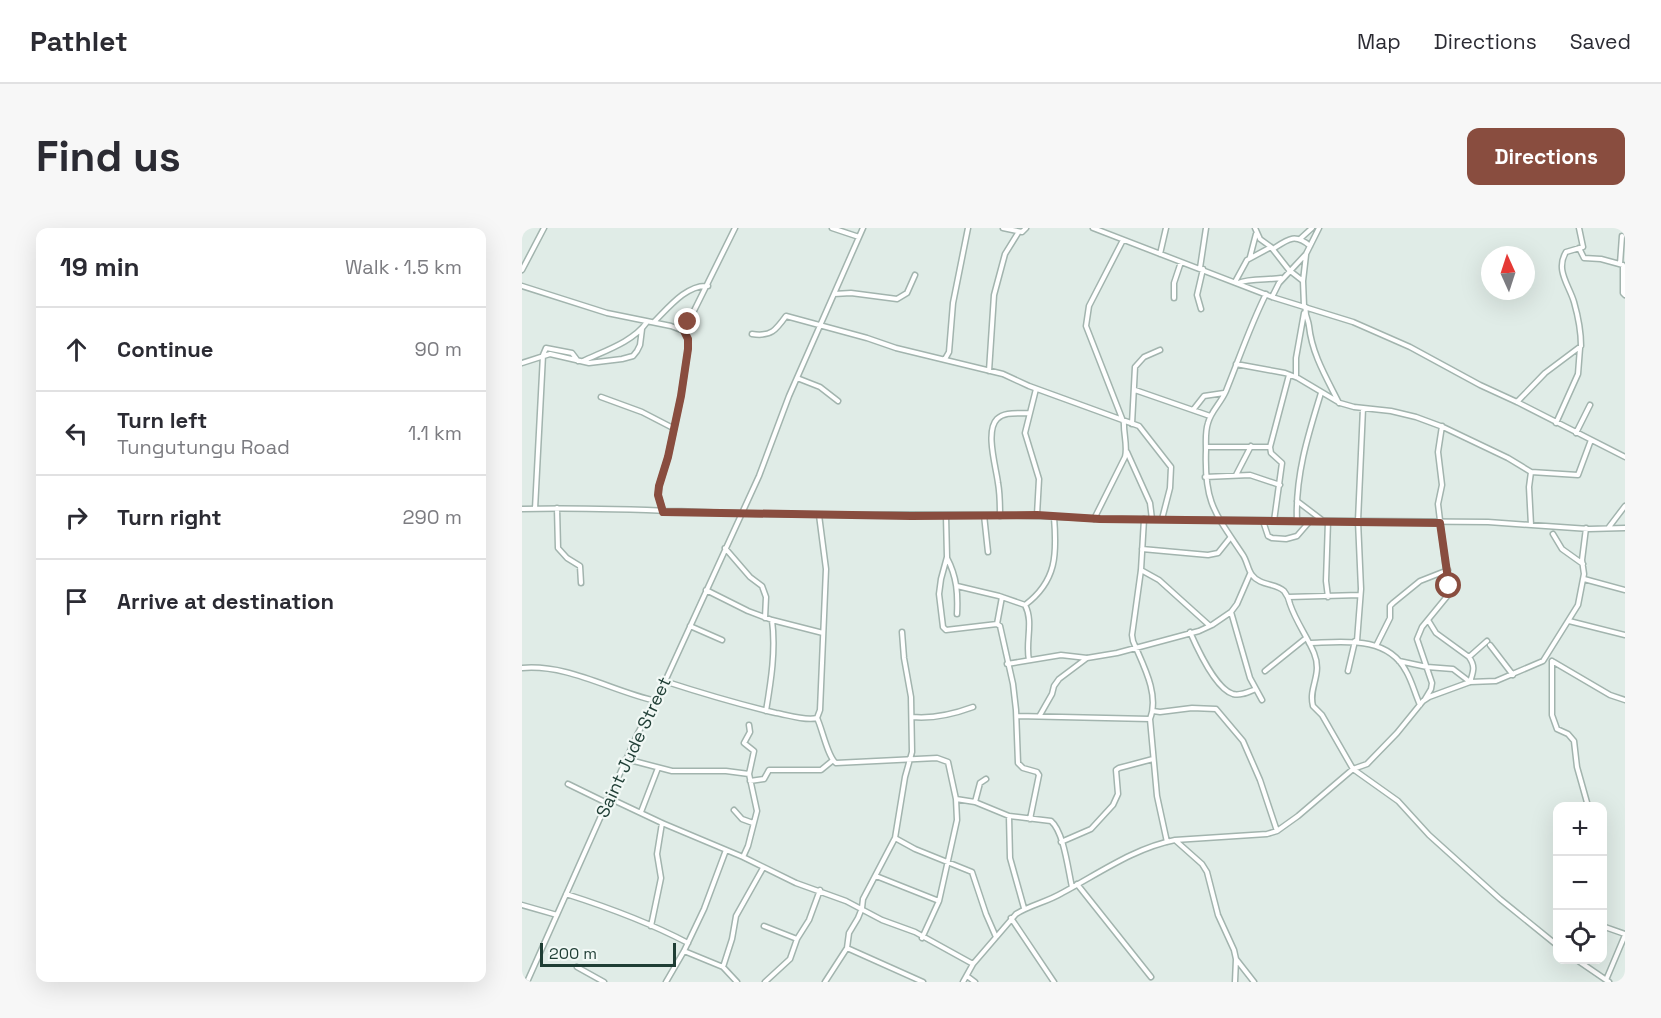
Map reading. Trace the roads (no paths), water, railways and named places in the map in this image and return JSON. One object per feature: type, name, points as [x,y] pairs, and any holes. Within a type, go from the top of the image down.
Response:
[{"type":"street","points":[[522,270],[544,228]]},
{"type":"street","points":[[684,331],[735,228]]},
{"type":"street","points":[[832,228],[859,237]]},
{"type":"street","name":"Saint Jude Street","points":[[526,982],[626,759],[656,701],[759,476],[797,378],[863,228]]},
{"type":"street","points":[[945,359],[949,352],[950,324],[968,228]]},
{"type":"street","points":[[1003,228],[1018,233]]},
{"type":"street","points":[[989,371],[994,296],[1005,254],[1018,233],[1026,228]]},
{"type":"street","points":[[1093,228],[1272,297],[1353,322],[1410,347],[1625,458]]},
{"type":"street","points":[[1160,254],[1166,228]]},
{"type":"street","points":[[1201,309],[1197,294],[1206,228]]},
{"type":"street","points":[[1300,239],[1312,228]]},
{"type":"street","points":[[1272,297],[1289,270],[1306,254],[1319,228]]},
{"type":"street","points":[[1580,228],[1582,247],[1580,248],[1584,258],[1601,259],[1620,264]]},
{"type":"street","points":[[1256,231],[1260,239],[1272,248],[1289,270],[1303,281]]},
{"type":"street","points":[[1250,258],[1256,231]]},
{"type":"street","points":[[1622,237],[1620,264],[1623,267],[1623,293],[1625,295]]},
{"type":"street","points":[[1236,282],[1240,269],[1250,258],[1294,238],[1310,246]]},
{"type":"street","points":[[1123,240],[1089,306],[1086,326],[1123,421],[1126,451],[1150,504],[1152,519]]},
{"type":"street","points":[[1556,423],[1578,374],[1582,345],[1574,301],[1562,275],[1562,260],[1570,249],[1580,248]]},
{"type":"street","points":[[1296,377],[1296,358],[1305,306],[1303,281],[1306,254]]},
{"type":"street","points":[[1174,298],[1174,283],[1181,262]]},
{"type":"street","points":[[833,294],[851,292],[897,299],[907,293],[915,275]]},
{"type":"street","points":[[1236,282],[1283,278]]},
{"type":"street","points":[[654,323],[691,289],[700,285],[708,286]]},
{"type":"street","points":[[522,286],[607,313],[684,331],[688,339],[688,349],[659,486],[658,495],[663,512]]},
{"type":"street","points":[[1266,294],[1225,393],[1210,416],[1206,431],[1205,477],[1210,500],[1230,538],[1247,562],[1251,574],[1257,580],[1282,589],[1288,597],[1297,623],[1309,643],[1319,668],[1313,692],[1313,706],[1322,715],[1353,769],[1398,801],[1429,835],[1553,943]]},
{"type":"street","points":[[1304,312],[1311,343],[1340,403]]},
{"type":"street","points":[[752,334],[761,336],[772,333],[786,316],[896,348],[1003,374],[1036,389],[1132,424],[1143,430],[1154,448],[1171,467],[1170,488],[1162,519]]},
{"type":"street","points":[[580,361],[627,340],[642,329],[647,322]]},
{"type":"street","points":[[535,509],[543,355],[546,348],[572,352],[580,361],[603,362],[633,356],[640,345],[642,329]]},
{"type":"street","points":[[1517,402],[1545,373],[1580,348]]},
{"type":"street","points":[[1132,424],[1135,390],[1134,367],[1137,362],[1160,350]]},
{"type":"street","points":[[522,363],[543,355]]},
{"type":"street","points":[[1236,364],[1296,377],[1340,403],[1416,417],[1442,426],[1508,458],[1531,472],[1578,475],[1591,440]]},
{"type":"street","points":[[1274,521],[1282,463],[1271,453],[1270,447],[1289,375]]},
{"type":"street","points":[[797,378],[820,387],[838,401]]},
{"type":"street","points":[[1036,389],[1025,433],[1039,479],[1037,515]]},
{"type":"street","points":[[1135,390],[1210,416]]},
{"type":"street","points":[[1193,410],[1204,396],[1225,393]]},
{"type":"street","points":[[1297,521],[1296,501],[1302,456],[1321,393]]},
{"type":"street","points":[[601,397],[642,412],[673,428]]},
{"type":"street","points":[[1576,433],[1590,405]]},
{"type":"street","points":[[1348,671],[1356,641],[1360,595],[1358,521],[1363,408]]},
{"type":"street","points":[[1000,516],[998,483],[992,450],[992,428],[995,421],[1005,414],[1029,413]]},
{"type":"street","points":[[963,982],[974,964],[1011,918],[1024,908],[1040,904],[1127,858],[1167,842],[1268,834],[1277,831],[1353,769],[1367,764],[1376,757],[1425,700],[1432,686],[1417,639],[1428,620],[1449,594],[1448,570],[1438,504],[1442,478],[1438,452],[1442,426]]},
{"type":"street","points":[[1236,475],[1251,446]]},
{"type":"street","points":[[1206,447],[1270,447]]},
{"type":"street","points":[[1094,519],[1126,451]]},
{"type":"street","points":[[1531,472],[1529,487],[1532,525]]},
{"type":"street","points":[[1205,477],[1250,475],[1280,484]]},
{"type":"street","points":[[1296,501],[1322,521]]},
{"type":"street","points":[[1609,527],[1625,506]]},
{"type":"street","points":[[557,508],[558,548],[567,558],[580,566],[581,583]]},
{"type":"street","points":[[522,509],[819,515],[1037,515],[1094,519],[1488,522],[1625,528]]},
{"type":"street","points":[[819,515],[826,569],[820,710],[817,718],[832,761]]},
{"type":"street","points":[[984,515],[987,552]]},
{"type":"street","points":[[946,516],[947,557],[940,579],[939,594],[943,627],[946,630],[997,624]]},
{"type":"street","points":[[1025,605],[1046,585],[1051,573],[1056,543],[1054,517]]},
{"type":"street","points":[[1144,519],[1141,570],[1132,634],[1150,684],[1153,711],[1150,719],[1153,759],[1157,796],[1167,842]]},
{"type":"street","points":[[1263,520],[1268,536],[1286,539],[1297,536],[1310,520]]},
{"type":"street","points":[[1328,521],[1326,581],[1328,597]]},
{"type":"street","points":[[1425,700],[1470,682],[1496,681],[1539,664],[1546,658],[1578,605],[1584,579],[1586,528]]},
{"type":"street","points":[[1552,534],[1562,549],[1583,564]]},
{"type":"street","points":[[1143,549],[1208,555],[1218,553],[1230,538]]},
{"type":"street","points":[[725,548],[750,577],[762,586],[766,597],[765,618]]},
{"type":"street","points":[[947,557],[957,586],[957,614]]},
{"type":"street","points":[[1141,570],[1159,580],[1210,626]]},
{"type":"street","points":[[1376,646],[1390,618],[1390,606],[1420,581],[1448,570]]},
{"type":"street","points":[[1007,664],[1061,655],[1087,658],[1136,648],[1210,626],[1231,612],[1251,574]]},
{"type":"street","points":[[1584,579],[1625,590]]},
{"type":"street","points":[[957,586],[1025,605]]},
{"type":"street","points":[[706,590],[765,618],[823,633]]},
{"type":"street","points":[[1288,597],[1360,595]]},
{"type":"street","points":[[1002,597],[997,624],[1000,626],[1013,684],[1017,716],[1018,763],[1023,768],[1037,772],[1039,775],[1030,819]]},
{"type":"street","points":[[1025,605],[1029,622],[1026,643],[1029,660]]},
{"type":"street","points":[[1231,612],[1241,654],[1262,700]]},
{"type":"street","points":[[766,711],[772,666],[774,633],[772,620]]},
{"type":"street","points":[[1428,620],[1436,633],[1469,657],[1474,668],[1470,682]]},
{"type":"street","points":[[1569,621],[1625,635]]},
{"type":"street","points":[[690,626],[723,640]]},
{"type":"street","points":[[825,982],[848,948],[849,933],[862,908],[863,899],[895,838],[912,744],[912,717],[902,632]]},
{"type":"street","points":[[1190,632],[1200,653],[1225,691],[1244,694],[1256,689]]},
{"type":"street","points":[[1265,671],[1306,638]]},
{"type":"street","points":[[1309,643],[1356,641],[1384,649],[1399,661],[1407,672],[1420,705]]},
{"type":"street","points":[[1469,657],[1489,643],[1513,675]]},
{"type":"street","points":[[1040,715],[1059,679],[1087,658]]},
{"type":"street","points":[[1546,658],[1610,695],[1625,700]]},
{"type":"street","points":[[1399,661],[1452,669],[1470,682]]},
{"type":"street","points":[[1552,661],[1552,715],[1557,729],[1568,734],[1574,741],[1577,767],[1587,802]]},
{"type":"street","points":[[522,668],[545,667],[558,670],[630,695],[656,701]]},
{"type":"street","points":[[664,681],[766,711],[817,718]]},
{"type":"street","points":[[912,717],[928,718],[953,714],[973,707]]},
{"type":"street","points":[[1153,711],[1203,707],[1216,709],[1243,741],[1260,780],[1277,831]]},
{"type":"street","points":[[1017,716],[1150,719]]},
{"type":"street","points":[[743,856],[748,846],[757,811],[749,774],[754,751],[744,741],[750,732],[749,725]]},
{"type":"street","points":[[750,781],[764,779],[769,770],[821,771],[832,761],[849,763],[937,758],[946,760],[950,767],[956,799],[957,820],[939,901],[922,938]]},
{"type":"street","points":[[626,759],[672,771],[749,774]]},
{"type":"street","points":[[1061,842],[1091,829],[1113,805],[1118,794],[1116,770],[1153,759]]},
{"type":"street","points":[[641,812],[658,768]]},
{"type":"street","points":[[975,802],[980,783],[986,779]]},
{"type":"street","points":[[568,784],[641,812],[743,856],[796,883],[820,890],[862,908],[974,964]]},
{"type":"street","points":[[956,799],[975,802],[1009,816],[1051,821],[1061,842],[1072,887]]},
{"type":"street","points":[[734,810],[742,819],[753,823]]},
{"type":"street","points":[[1009,816],[1010,858],[1024,908]]},
{"type":"street","points":[[651,926],[660,885],[657,854],[662,823]]},
{"type":"street","points":[[895,838],[915,849],[972,872],[996,937]]},
{"type":"street","points":[[1175,840],[1202,864],[1207,872],[1218,915],[1234,950],[1235,982]]},
{"type":"street","points":[[666,982],[704,909],[726,850]]},
{"type":"street","points":[[723,967],[736,915],[763,868]]},
{"type":"street","points":[[876,876],[939,901]]},
{"type":"street","points":[[1077,884],[1151,977]]},
{"type":"street","points":[[765,982],[785,965],[793,953],[797,939],[804,931],[820,890]]},
{"type":"street","points":[[566,894],[590,901],[688,943]]},
{"type":"street","points":[[522,905],[557,915]]},
{"type":"street","points":[[1011,918],[1054,982]]},
{"type":"street","points":[[764,926],[797,939]]},
{"type":"street","points":[[1583,964],[1608,981],[1625,935],[1607,928]]},
{"type":"street","points":[[848,948],[923,982]]},
{"type":"street","points":[[684,951],[693,957],[723,967],[737,982]]},
{"type":"street","points":[[1236,959],[1254,982]]},
{"type":"street","points":[[577,967],[604,982]]},
{"type":"street","points":[[967,976],[975,982]]}]
